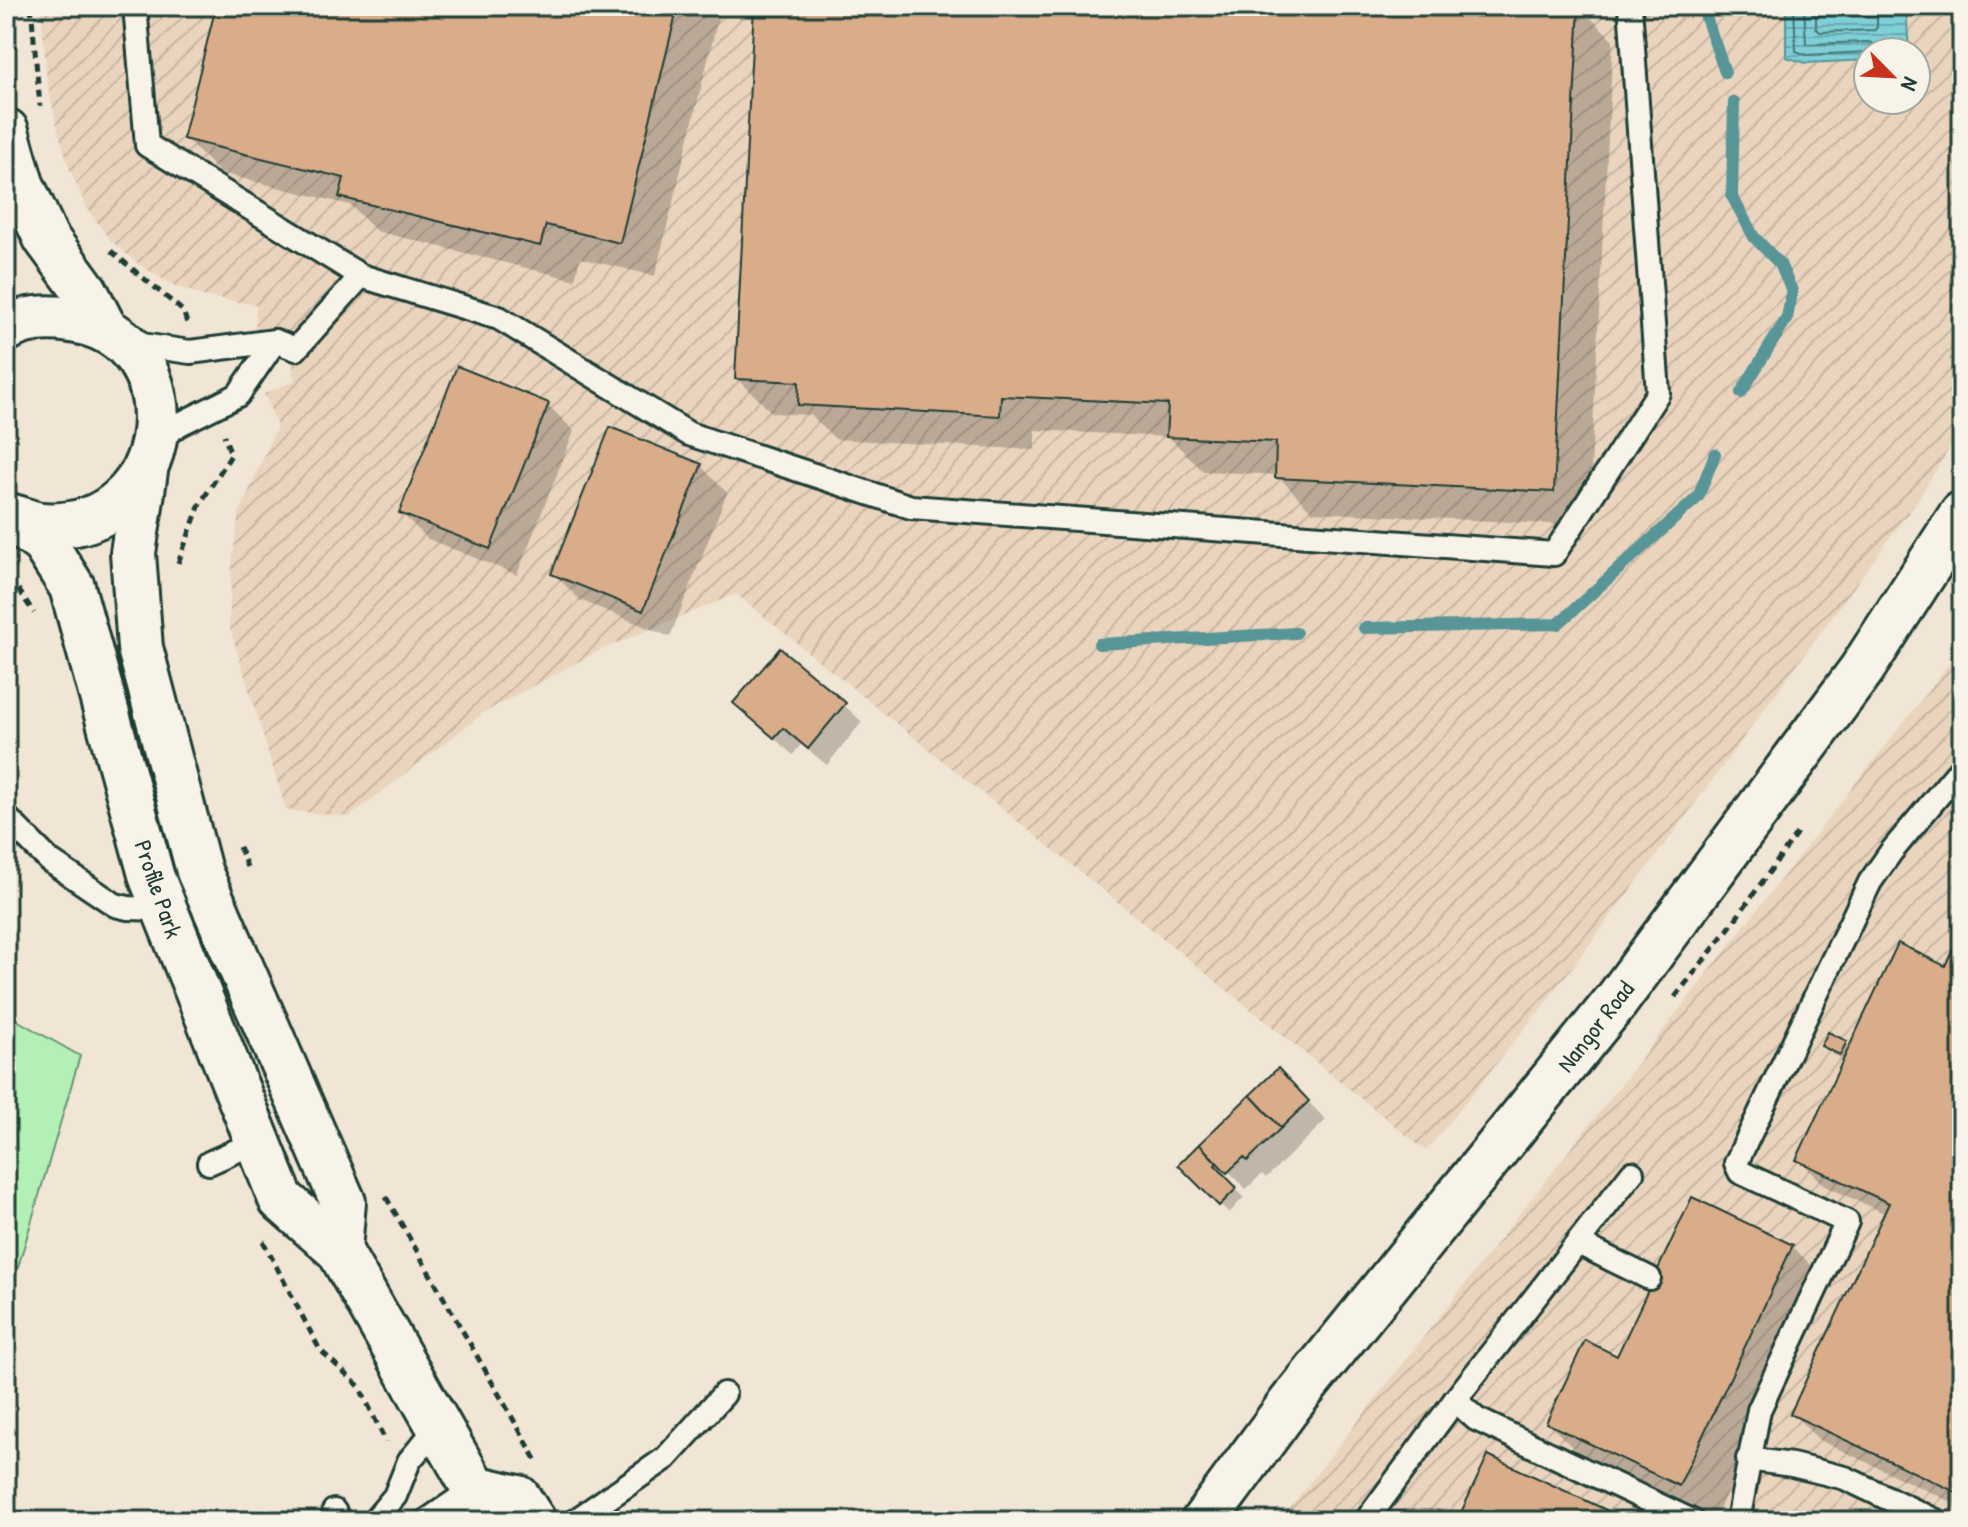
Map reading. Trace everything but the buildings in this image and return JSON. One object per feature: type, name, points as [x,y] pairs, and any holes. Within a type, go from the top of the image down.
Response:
[{"type":"street","name":"Profile Park","points":[[23,119],[21,184],[46,238],[114,336],[140,363],[153,389],[157,416],[133,553],[140,648],[199,871],[343,1202],[339,1250]]},
{"type":"street","points":[[6,329],[13,324],[48,316],[84,321],[114,336]]},
{"type":"street","points":[[7,515],[39,525],[70,524],[100,515],[126,496],[150,457]]},
{"type":"street","name":"Nangor Road","points":[[1204,1521],[1291,1403],[1617,1000],[1862,669],[1962,514]]},
{"type":"street","name":"Profile Park","points":[[7,515],[44,543],[72,587],[152,878],[281,1199],[339,1250],[439,1425],[473,1505]]},
{"type":"street","points":[[473,1505],[518,1498],[533,1521]]},
{"type":"lane","points":[[135,6],[147,145],[361,276],[499,318],[689,434],[911,507],[1554,554],[1658,393],[1630,6]]},
{"type":"lane","points":[[114,336],[190,352],[275,341],[296,349],[361,276]]},
{"type":"lane","points":[[150,457],[178,425],[238,395],[275,341]]},
{"type":"lane","points":[[1738,1521],[1759,1410],[1847,1222],[1740,1172],[1736,1163],[1870,882],[1962,767]]},
{"type":"lane","points":[[6,817],[50,861],[115,905],[164,909]]},
{"type":"lane","points":[[209,1163],[258,1141]]},
{"type":"lane","points":[[1366,1521],[1455,1400],[1632,1173]]},
{"type":"lane","points":[[1578,1243],[1649,1278]]},
{"type":"lane","points":[[575,1521],[666,1458],[724,1394]]},
{"type":"lane","points":[[1455,1400],[1476,1419],[1692,1521]]},
{"type":"lane","points":[[374,1521],[395,1496],[409,1461],[439,1425]]},
{"type":"lane","points":[[1748,1459],[1792,1465],[1845,1478],[1936,1521]]},
{"type":"lane","points":[[426,1521],[473,1505]]},
{"type":"path","points":[[23,119],[31,6]]},
{"type":"path","points":[[109,250],[183,311]]},
{"type":"path","points":[[175,570],[200,504],[231,455]]},
{"type":"path","points":[[236,838],[252,882]]},
{"type":"path","points":[[383,1193],[543,1472]]},
{"type":"shaded area","points":[[41,6],[1962,6],[1962,428],[1917,501],[1667,842],[1542,1007],[1426,1151],[736,594],[600,650],[485,712],[349,817],[286,810],[229,625],[232,562],[239,514],[277,426],[264,394],[294,381],[291,338],[255,338],[256,305],[203,296],[171,284],[140,265],[111,241],[87,208],[69,168],[47,82]]},
{"type":"shaded area","points":[[1962,646],[1962,1521],[1280,1521],[1949,664]]},
{"type":"green space","points":[[6,1014],[80,1056],[6,1308]]},
{"type":"water","points":[[1786,6],[1906,6],[1908,36],[1852,36],[1852,61],[1806,63],[1786,57]]},
{"type":"waterway","points":[[1702,6],[1725,72]]},
{"type":"waterway","points":[[1734,102],[1732,196],[1754,237],[1780,264],[1792,291],[1787,318],[1741,393]]},
{"type":"waterway","points":[[1364,628],[1558,624],[1698,497],[1715,454]]},
{"type":"waterway","points":[[1099,644],[1296,633]]}]
